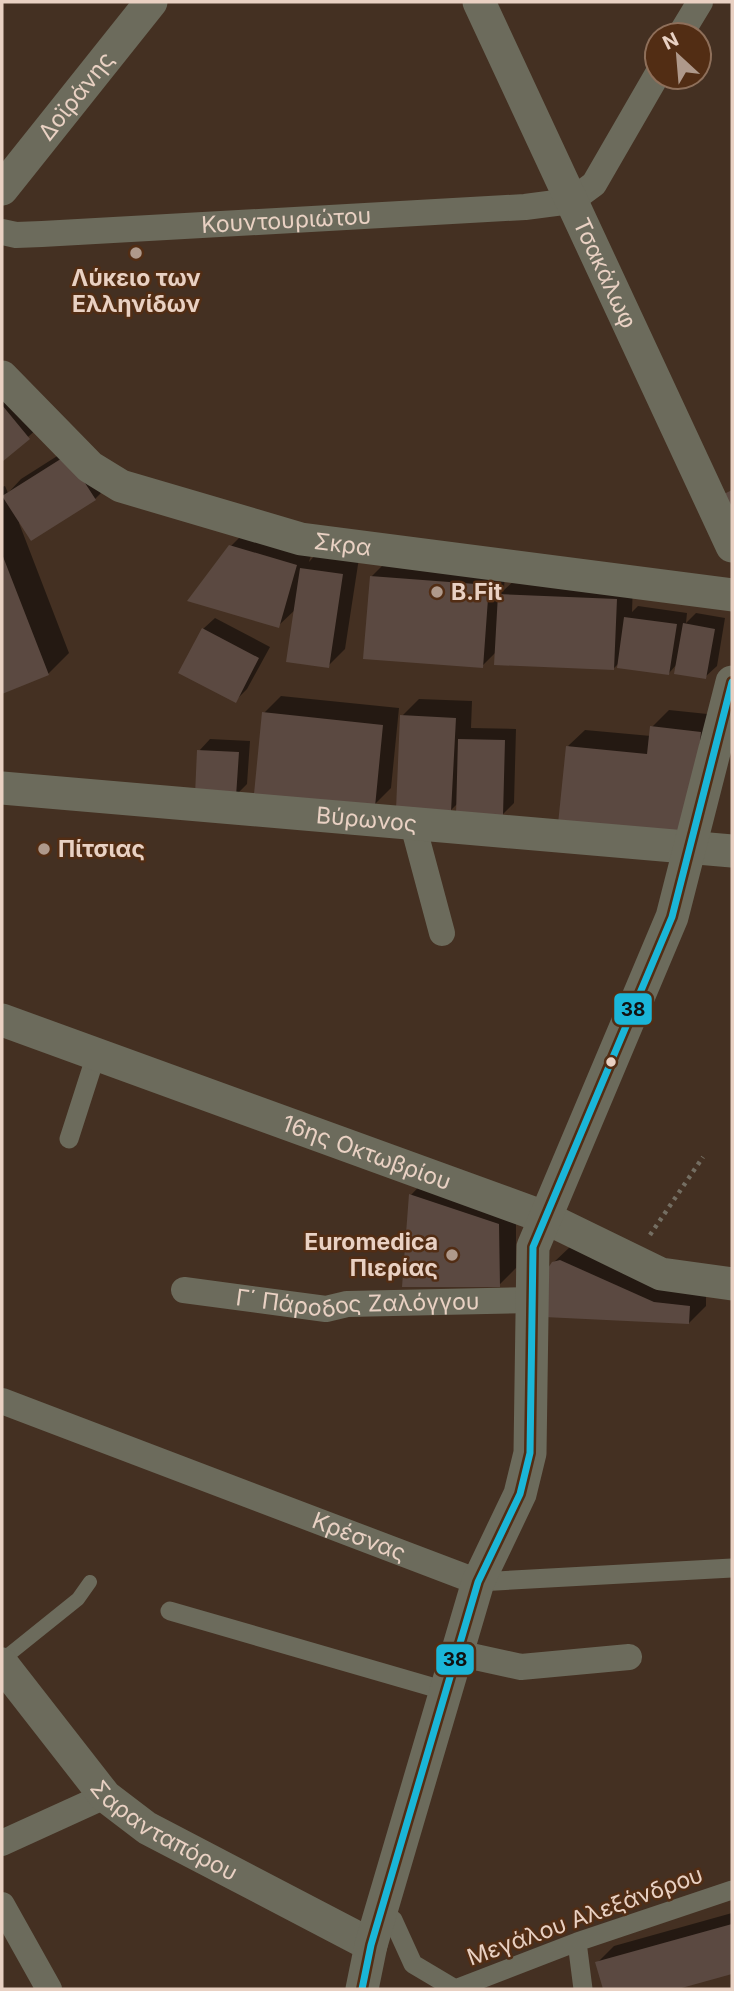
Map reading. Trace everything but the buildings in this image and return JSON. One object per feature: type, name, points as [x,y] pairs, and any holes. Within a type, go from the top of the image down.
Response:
[{"type":"street","name":"Δοϊράνης","points":[[2,189],[151,2]]},
{"type":"street","name":"Τσακάλωφ","points":[[479,2],[732,544]]},
{"type":"street","points":[[688,21],[699,2]]},
{"type":"street","points":[[571,201],[594,184],[648,91]]},
{"type":"street","name":"Κουντουριώτου","points":[[2,232],[16,235],[525,208],[571,201]]},
{"type":"street","name":"Σκρα","points":[[2,377],[90,467],[121,486],[300,539],[732,595]]},
{"type":"street","points":[[362,1989],[376,1931],[478,1582],[520,1494],[530,1453],[533,1247],[672,917],[727,719],[732,682]]},
{"type":"street","name":"Βύρωνος","points":[[2,788],[412,821],[732,851]]},
{"type":"street","points":[[412,821],[442,933]]},
{"type":"street","name":"16ης Οκτωβρίου","points":[[2,1020],[544,1217],[661,1274],[732,1284]]},
{"type":"street","points":[[69,1139],[96,1055]]},
{"type":"street","name":"Γ΄ Πάροδος Ζαλόγγου","points":[[184,1290],[326,1309],[347,1304],[533,1300]]},
{"type":"street","name":"Κρέσνας","points":[[2,1401],[478,1582],[732,1568]]},
{"type":"street","points":[[170,1611],[446,1691]]},
{"type":"street","points":[[457,1653],[521,1667],[629,1657]]},
{"type":"street","name":"Σαρανταπόρου","points":[[2,1662],[105,1796],[147,1828],[376,1931]]},
{"type":"street","points":[[2,1843],[105,1796]]},
{"type":"street","name":"Μεγάλου Αλεξάνδρου","points":[[455,1989],[576,1942],[732,1890]]},
{"type":"street","points":[[2,1905],[49,1989]]},
{"type":"street","points":[[376,1931],[393,1920],[413,1964],[455,1989]]},
{"type":"street","points":[[576,1942],[583,1989]]},
{"type":"lane","points":[[2,1662],[78,1599],[90,1582]]},
{"type":"path","points":[[632,1260],[703,1157]]},
{"type":"transit line","name":"38","points":[[362,1989],[371,1945],[478,1582],[520,1494],[530,1453],[533,1247],[672,917],[732,682]]},
{"type":"place","name":"Λύκειο των Ελληνίδων","points":[[136,253]]},
{"type":"place","name":"B.Fit","points":[[437,592]]},
{"type":"place","name":"Πίτσιας","points":[[44,849]]},
{"type":"place","name":"Euromedica Πιερίας","points":[[452,1255]]}]
